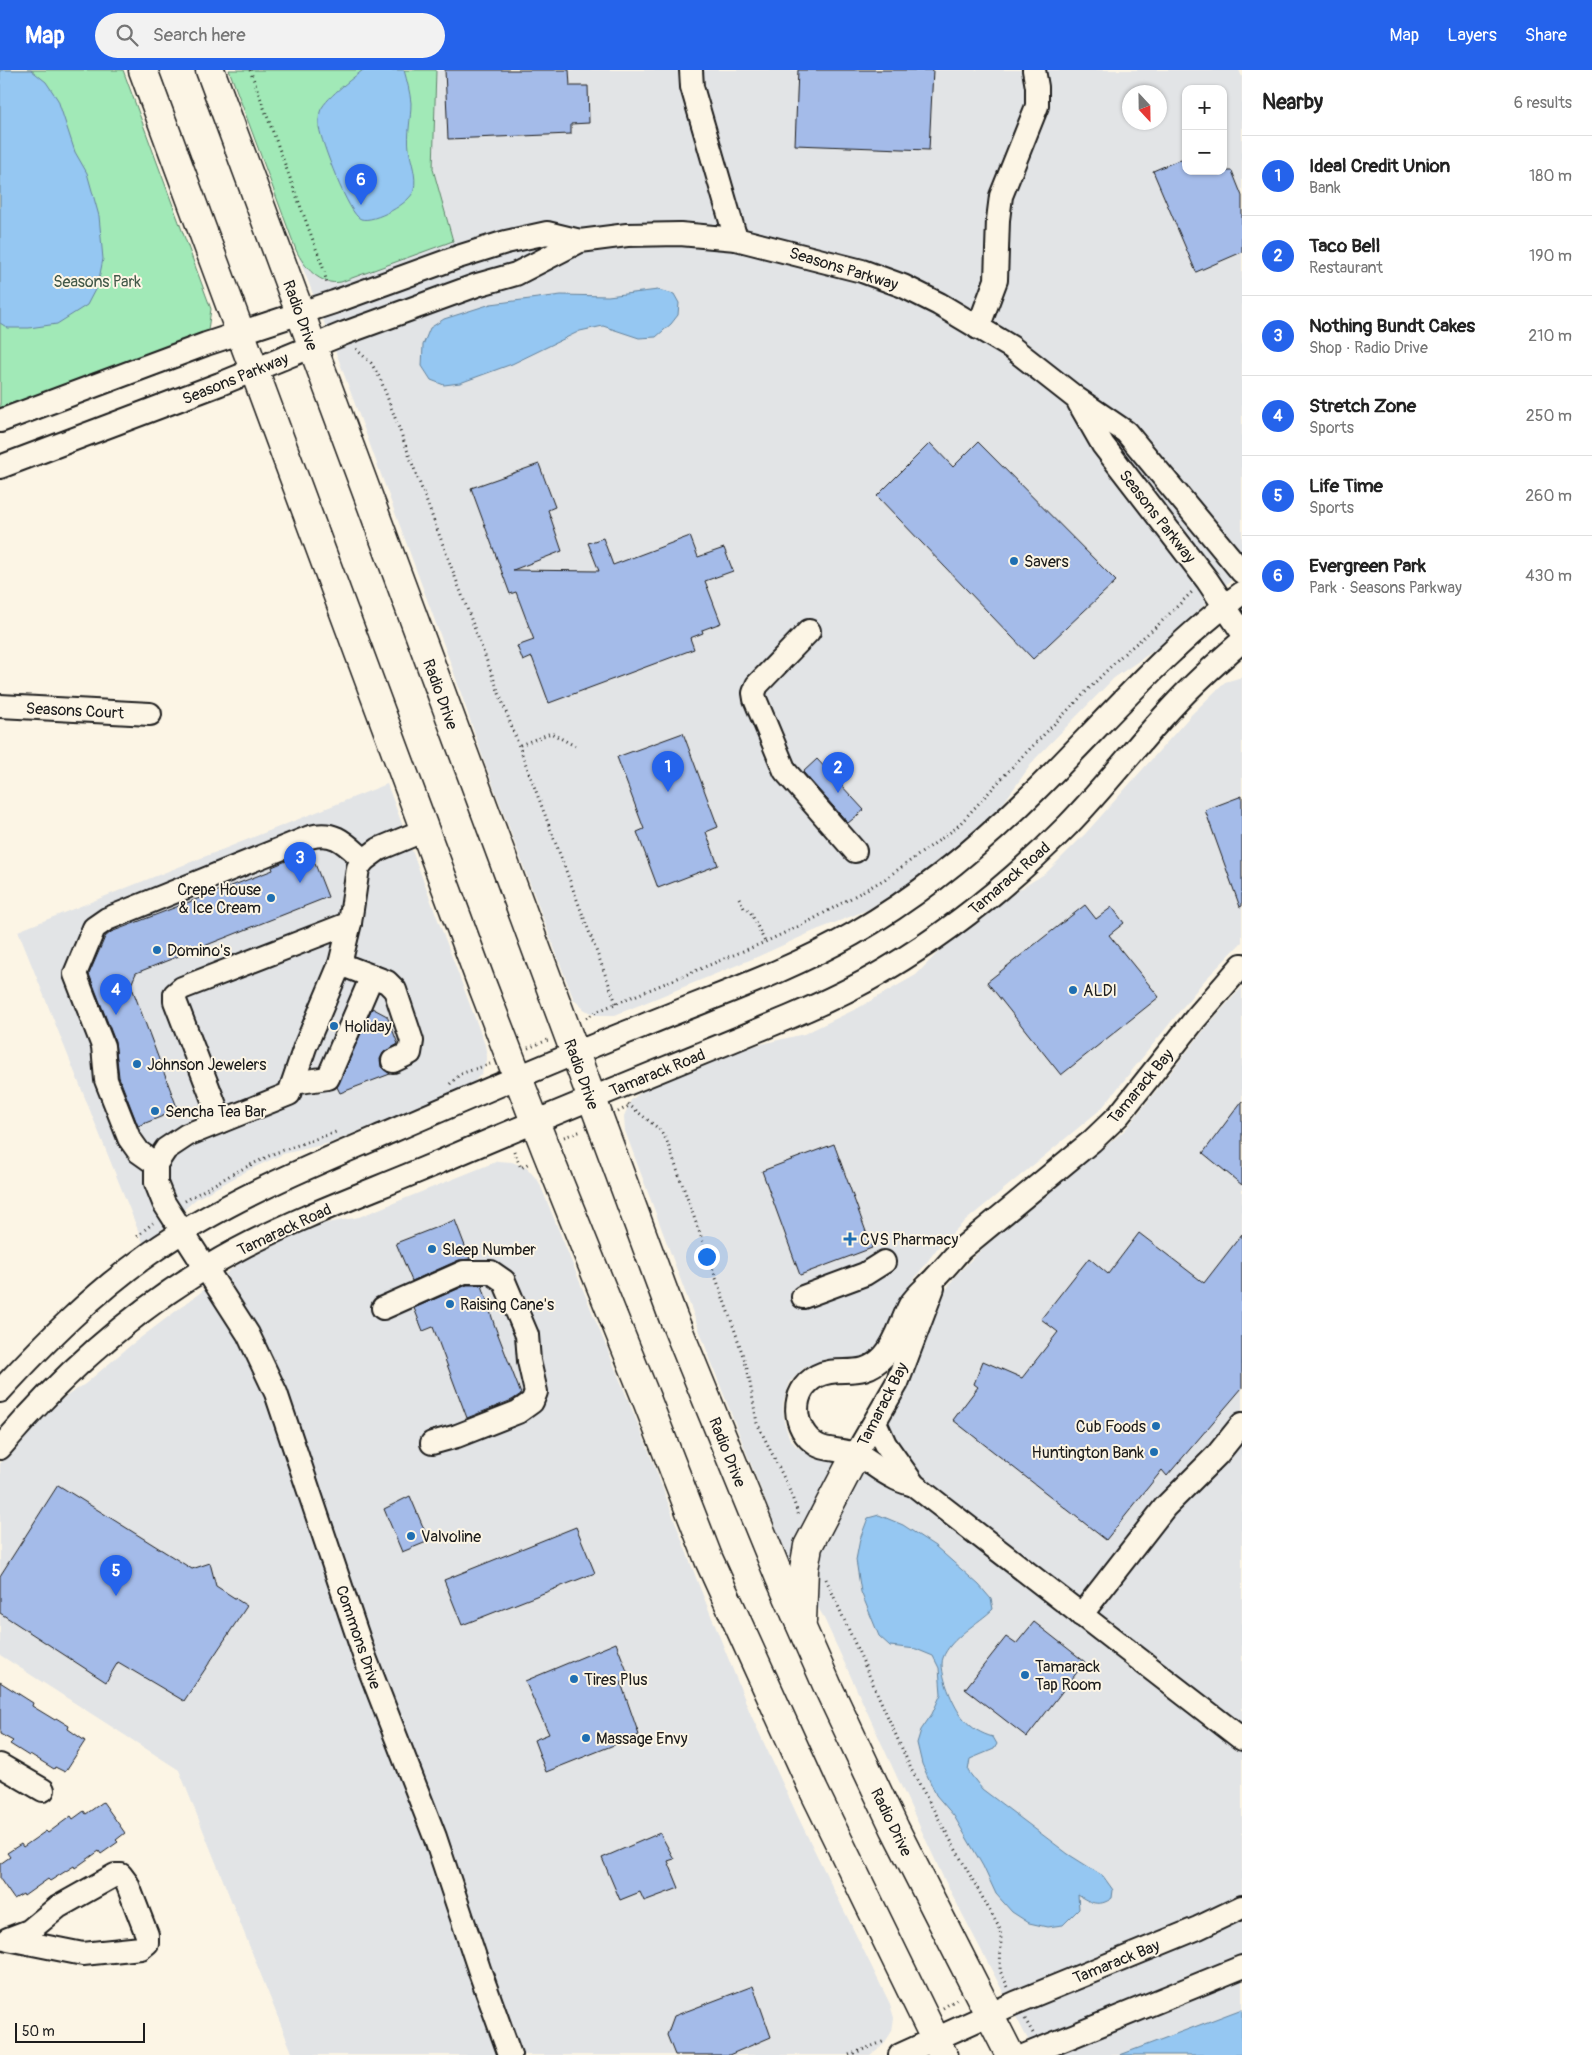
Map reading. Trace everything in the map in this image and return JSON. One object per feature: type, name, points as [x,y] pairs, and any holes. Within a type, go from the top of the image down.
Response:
[{"type":"main road","points":[[143,70],[514,1067],[646,1398],[708,1560],[798,1758],[939,2047]]},
{"type":"main road","name":"Radio Drive","points":[[210,70],[673,1317],[801,1628],[878,1794],[1010,2055]]},
{"type":"main road","points":[[801,1628],[803,1577],[808,1546],[856,1454]]},
{"type":"street","points":[[691,70],[692,87],[736,239]]},
{"type":"street","points":[[978,328],[996,280],[998,220],[1001,196],[1037,106],[1037,87],[1034,70]]},
{"type":"street","name":"Seasons Parkway","points":[[0,421],[240,333],[506,242],[547,233],[580,241]]},
{"type":"street","name":"Seasons Parkway","points":[[0,467],[477,284],[516,274],[580,241],[627,234],[680,234],[736,239],[862,271],[903,286],[939,304],[1011,347],[1076,398],[1126,432],[1242,572]]},
{"type":"street","name":"Seasons Parkway","points":[[1076,398],[1103,445],[1234,599],[1242,632]]},
{"type":"street","points":[[0,1391],[42,1344],[73,1316],[148,1255],[183,1232],[254,1192],[570,1042],[769,976],[815,955],[856,932],[924,888],[978,845],[1010,816],[1153,671],[1234,599]]},
{"type":"street","points":[[809,631],[757,685],[754,693],[782,765],[855,851]]},
{"type":"street","name":"Tamarack Road","points":[[0,1448],[41,1400],[99,1344],[164,1295],[206,1268],[278,1229],[535,1122],[595,1110],[833,998],[884,971],[931,941],[978,907],[1038,855],[1098,792],[1177,701],[1242,641]]},
{"type":"street","name":"Seasons Court","points":[[0,706],[150,714]]},
{"type":"street","points":[[364,860],[336,837],[317,835],[106,919],[94,928],[75,970],[75,977],[103,1046],[106,1080],[129,1138],[139,1152],[156,1164],[166,1149],[187,1135],[289,1094],[305,1047],[340,964],[350,924],[358,868],[364,860],[379,849],[425,830]]},
{"type":"street","points":[[221,1121],[175,1001],[175,994],[182,988],[350,924]]},
{"type":"street","points":[[340,964],[387,982],[395,990],[412,1041],[410,1053],[393,1061]]},
{"type":"street","name":"Tamarack Bay","points":[[938,1276],[897,1382],[856,1454],[818,1446],[802,1432],[797,1416],[797,1402],[806,1386],[817,1376],[830,1372],[857,1372],[873,1365],[885,1355],[894,1341],[911,1303],[961,1249],[1092,1140],[1119,1115],[1196,1018],[1242,965]]},
{"type":"street","points":[[293,1083],[328,1078],[372,976]]},
{"type":"street","name":"Commons Drive","points":[[156,1164],[155,1173],[158,1191],[252,1340],[282,1408],[364,1655],[435,1837],[510,2055]]},
{"type":"street","points":[[804,1297],[865,1274],[884,1262]]},
{"type":"street","points":[[383,1308],[464,1272],[491,1272],[504,1281],[526,1335],[529,1361],[536,1392],[532,1402],[518,1412],[457,1436],[432,1443]]},
{"type":"street","points":[[874,1422],[885,1444],[914,1485],[1242,1739]]},
{"type":"street","points":[[1081,1615],[1165,1507],[1217,1455],[1242,1424]]},
{"type":"street","points":[[856,1454],[894,1478],[914,1485]]},
{"type":"street","points":[[0,1764],[43,1790]]},
{"type":"street","points":[[115,1875],[121,1875],[127,1883],[147,1935],[147,1944],[142,1948],[83,1954],[4,1936],[29,1931],[58,1907],[115,1875]]},
{"type":"street","name":"Tamarack Bay","points":[[895,2047],[939,2047],[989,2015],[1198,1928],[1242,1907]]},
{"type":"street","points":[[1026,2055],[1242,1968]]},
{"type":"path","points":[[250,70],[324,270]]},
{"type":"path","points":[[356,350],[371,363],[380,378],[616,1003]]},
{"type":"path","points":[[480,1067],[514,1067],[544,1042],[570,1042],[598,1011],[808,922],[885,879],[956,828],[1015,764],[1120,657],[1158,625],[1191,592]]},
{"type":"path","points":[[520,745],[551,733],[575,746]]},
{"type":"path","points":[[739,898],[744,908],[750,911],[764,942]]},
{"type":"path","points":[[521,1168],[564,1138],[595,1110],[629,1106],[659,1129],[666,1138],[736,1334],[748,1372],[757,1423],[788,1486],[801,1519]]},
{"type":"path","points":[[825,1575],[912,1771],[1000,1929],[1000,1971]]},
{"type":"path","points":[[849,2055],[895,2047]]},
{"type":"shaded area","points":[[436,70],[1239,70],[1242,77],[1242,570],[1159,647],[1114,678],[1035,759],[1002,805],[960,843],[905,886],[867,910],[814,931],[757,957],[615,1015],[595,1015],[585,1010],[574,1000],[570,990],[484,761],[452,667],[338,358],[292,240],[299,256],[308,269],[322,279],[334,282],[345,280],[452,241],[433,169]]},
{"type":"shaded area","points":[[1242,677],[1242,942],[1203,982],[1101,1109],[963,1223],[939,1246],[912,1282],[878,1347],[870,1353],[855,1359],[826,1359],[804,1368],[790,1382],[783,1403],[784,1422],[789,1437],[796,1446],[815,1459],[841,1462],[956,1275],[984,1247],[1125,1130],[1208,1025],[1242,987],[1242,2055],[1036,2055],[943,1877],[822,1614],[792,1569],[718,1380],[625,1131],[624,1116],[631,1100],[647,1088],[744,1048],[804,1034],[858,1008],[916,975],[950,940],[1001,901],[1046,873],[1085,834],[1192,714],[1225,682]]},
{"type":"shaded area","points":[[387,784],[485,1045],[487,1057],[482,1073],[471,1085],[330,1143],[283,1154],[247,1171],[196,1199],[144,1245],[18,931]]},
{"type":"shaded area","points":[[498,1161],[512,1162],[527,1168],[539,1182],[647,1446],[698,1583],[751,1715],[799,1819],[890,2004],[894,2018],[892,2031],[884,2044],[870,2055],[293,2055],[179,1770],[0,1655],[0,1464],[51,1406],[85,1384],[131,1345],[254,1252],[311,1226],[359,1217]]},
{"type":"green space","name":"Seasons Park","points":[[0,70],[123,70],[211,309],[206,344],[0,421]]},
{"type":"green space","points":[[229,70],[436,70],[433,169],[453,241],[341,282],[326,281],[314,274],[303,263],[296,250]]},
{"type":"water","points":[[0,70],[31,70],[46,82],[58,100],[75,152],[87,173],[99,216],[103,259],[98,284],[87,305],[57,324],[29,328],[8,328],[0,323]]},
{"type":"water","points":[[363,70],[404,70],[411,103],[409,149],[415,179],[414,190],[406,201],[383,215],[367,219],[361,219],[356,215],[343,192],[319,127],[322,107]]},
{"type":"water","points":[[658,290],[674,294],[679,303],[678,315],[656,337],[639,338],[603,326],[580,331],[512,364],[460,383],[444,385],[431,380],[422,366],[423,345],[430,328],[444,319],[491,304],[561,295],[608,296]]},
{"type":"water","points":[[879,1515],[903,1525],[935,1546],[979,1585],[991,1599],[993,1609],[958,1637],[947,1651],[943,1658],[943,1672],[948,1690],[960,1714],[973,1728],[993,1737],[997,1744],[994,1749],[970,1759],[968,1771],[982,1789],[1068,1854],[1103,1876],[1113,1890],[1112,1898],[1103,1903],[1090,1902],[1078,1895],[1079,1909],[1063,1925],[1047,1927],[1029,1923],[1012,1912],[996,1894],[983,1866],[954,1816],[936,1795],[922,1764],[917,1743],[921,1730],[932,1714],[941,1694],[939,1668],[933,1656],[916,1649],[890,1646],[879,1636],[861,1592],[856,1560],[860,1539],[868,1518]]},
{"type":"water","points":[[1242,2009],[1242,2055],[1120,2055]]},
{"type":"building","points":[[445,70],[569,70],[570,86],[588,86],[589,123],[571,124],[571,134],[448,139]]},
{"type":"building","points":[[798,70],[933,70],[929,150],[795,145]]},
{"type":"building","points":[[1182,159],[1182,175],[1227,175],[1227,171],[1232,171],[1242,196],[1242,252],[1196,272],[1153,171]]},
{"type":"building","points":[[978,442],[1116,581],[1033,659],[877,496],[930,443],[953,467]]},
{"type":"building","points":[[539,464],[555,507],[548,510],[562,551],[513,570],[599,571],[588,543],[603,538],[613,565],[690,536],[698,557],[724,548],[733,571],[705,581],[721,623],[702,630],[703,633],[690,638],[694,649],[549,703],[532,657],[523,661],[517,646],[534,640],[516,592],[510,594],[471,488]]},
{"type":"building","points":[[683,733],[718,827],[706,832],[718,865],[658,888],[637,832],[644,829],[617,757]]},
{"type":"building","points":[[817,759],[864,810],[848,823],[803,772]]},
{"type":"building","points":[[1242,796],[1242,906],[1240,907],[1205,810]]},
{"type":"building","points":[[310,851],[328,897],[136,973],[131,985],[178,1110],[138,1126],[119,1077],[115,1041],[89,974],[105,937],[111,932],[273,870],[272,867]]},
{"type":"building","name":"ALDI","points":[[1085,905],[1096,919],[1112,907],[1124,923],[1109,935],[1159,997],[1061,1075],[987,982]]},
{"type":"building","points":[[372,1008],[387,1016],[398,1044],[383,1053],[380,1059],[381,1067],[390,1074],[340,1093],[337,1087]]},
{"type":"building","points":[[1242,1101],[1242,1185],[1203,1153]]},
{"type":"building","name":"CVS Pharmacy","points":[[834,1144],[872,1248],[800,1275],[762,1171]]},
{"type":"building","name":"Sleep Number","points":[[455,1220],[470,1259],[459,1260],[412,1281],[396,1243]]},
{"type":"building","points":[[1139,1233],[1204,1283],[1242,1234],[1242,1388],[1167,1476],[1162,1470],[1106,1540],[953,1420],[978,1387],[974,1384],[983,1361],[1022,1378],[1058,1332],[1041,1319],[1089,1258],[1108,1274]]},
{"type":"building","points":[[467,1285],[482,1285],[494,1324],[521,1394],[512,1400],[467,1418],[433,1327],[423,1331],[414,1308]]},
{"type":"building","points":[[58,1485],[192,1569],[210,1563],[216,1586],[247,1606],[184,1701],[118,1662],[106,1682],[0,1613],[0,1576]]},
{"type":"building","points":[[410,1496],[429,1541],[402,1552],[384,1509]]},
{"type":"building","points":[[576,1527],[595,1573],[462,1625],[444,1580]]},
{"type":"building","name":"Tamarack Tap Room","points":[[1034,1622],[1085,1662],[1027,1737],[965,1689],[1006,1637],[1016,1644]]},
{"type":"building","points":[[616,1643],[630,1679],[621,1683],[639,1735],[546,1772],[534,1740],[549,1734],[525,1681]]},
{"type":"building","points":[[0,1682],[33,1703],[32,1706],[69,1726],[68,1729],[85,1741],[65,1772],[55,1767],[54,1769],[30,1754],[29,1756],[10,1744],[13,1741],[0,1734]]},
{"type":"building","points":[[103,1802],[125,1833],[116,1840],[118,1842],[101,1854],[99,1851],[75,1868],[74,1866],[50,1881],[48,1879],[24,1896],[23,1894],[14,1899],[0,1879],[0,1864],[10,1857],[7,1853],[21,1844],[23,1847],[46,1831],[48,1833],[71,1816],[73,1819],[84,1811],[86,1814]]},
{"type":"building","points":[[660,1833],[674,1859],[668,1861],[679,1888],[644,1901],[640,1892],[620,1900],[602,1858]]},
{"type":"building","points":[[753,1986],[771,2037],[729,2055],[675,2055],[667,2035],[674,2016]]},
{"type":"place","name":"Evergreen Park","points":[[361,205]]},
{"type":"place","name":"Savers","points":[[1014,561]]},
{"type":"place","name":"Ideal Credit Union","points":[[668,792]]},
{"type":"place","name":"Taco Bell","points":[[838,793]]},
{"type":"place","name":"Nothing Bundt Cakes","points":[[300,883]]},
{"type":"place","name":"Crepe House & Ice Cream","points":[[271,898]]},
{"type":"place","name":"Domino's","points":[[157,950]]},
{"type":"place","name":"ALDI","points":[[1073,990]]},
{"type":"place","name":"Stretch Zone","points":[[116,1015]]},
{"type":"place","name":"Holiday","points":[[334,1026]]},
{"type":"place","name":"Johnson Jewelers","points":[[137,1064]]},
{"type":"place","name":"Sencha Tea Bar","points":[[155,1111]]},
{"type":"place","name":"CVS Pharmacy","points":[[850,1239]]},
{"type":"place","name":"Sleep Number","points":[[432,1249]]},
{"type":"place","name":"Raising Cane's","points":[[450,1304]]},
{"type":"place","name":"Cub Foods","points":[[1156,1426]]},
{"type":"place","name":"Huntington Bank","points":[[1154,1452]]},
{"type":"place","name":"Valvoline","points":[[411,1536]]},
{"type":"place","name":"Life Time","points":[[116,1596]]},
{"type":"place","name":"Tamarack Tap Room","points":[[1025,1675]]},
{"type":"place","name":"Tires Plus","points":[[574,1679]]},
{"type":"place","name":"Massage Envy","points":[[586,1738]]}]
